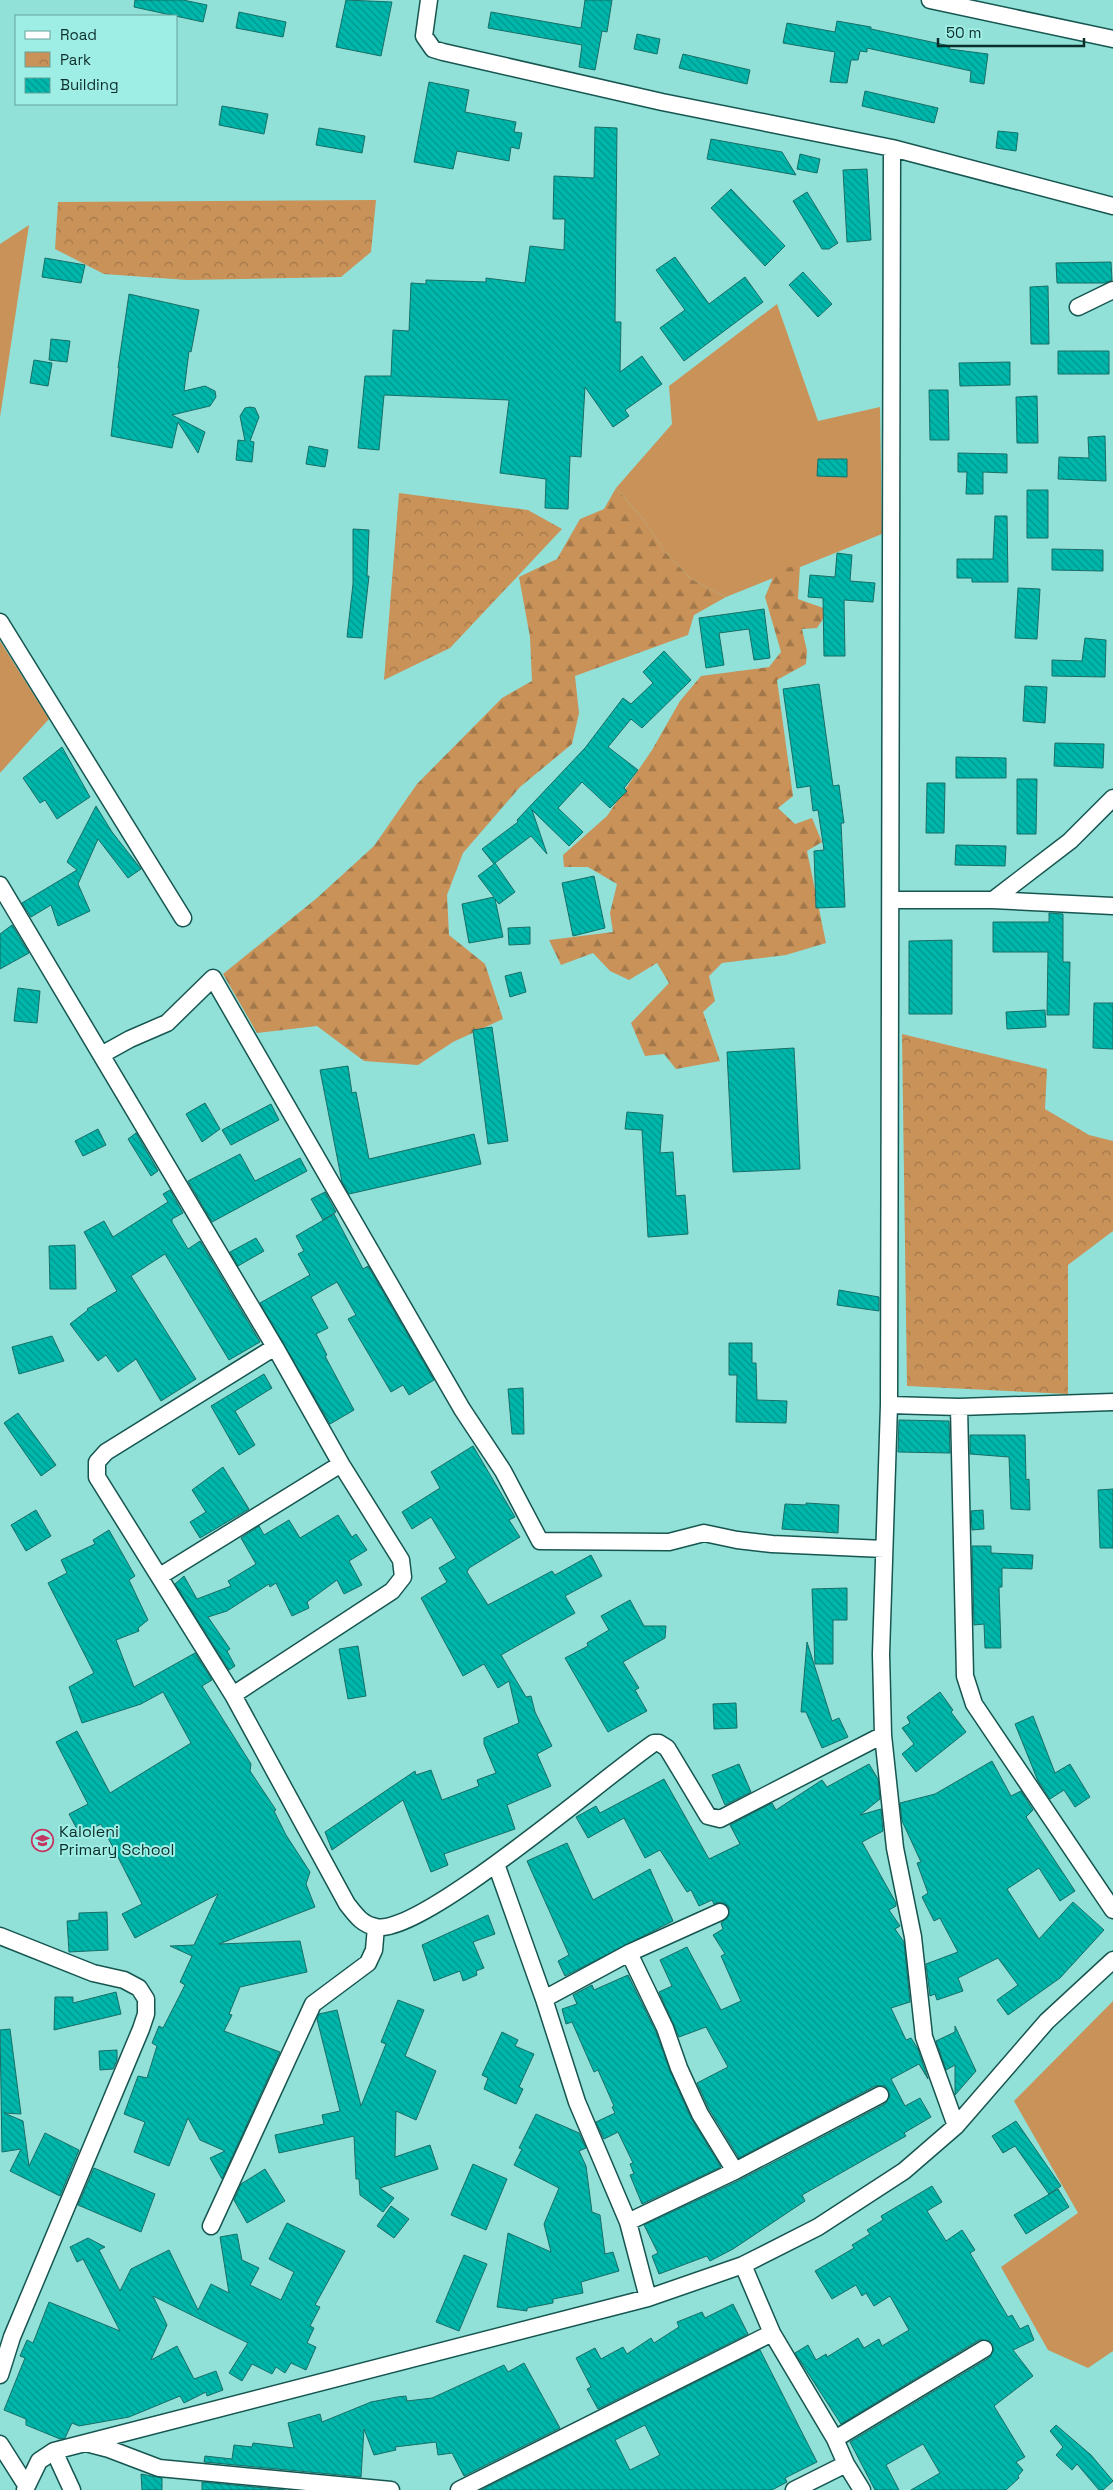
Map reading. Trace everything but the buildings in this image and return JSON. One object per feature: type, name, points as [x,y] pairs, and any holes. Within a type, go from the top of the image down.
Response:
[{"type":"street","points":[[429,0],[424,36],[433,48],[443,52],[662,102],[892,148],[1113,206]]},
{"type":"street","points":[[930,0],[1113,39]]},
{"type":"street","points":[[892,148],[889,1405],[881,1654],[883,1735],[895,1848],[913,1937],[924,2037],[956,2126]]},
{"type":"street","points":[[1078,307],[1113,290]]},
{"type":"street","points":[[0,622],[183,918]]},
{"type":"street","points":[[993,900],[1070,841],[1113,798]]},
{"type":"street","points":[[0,885],[275,1347],[341,1464],[401,1560],[403,1577],[392,1591],[232,1695]]},
{"type":"street","points":[[891,900],[993,900],[1113,906]]},
{"type":"street","points":[[101,1055],[130,1039],[167,1023],[213,978],[462,1409],[503,1471],[540,1541],[669,1542],[704,1533],[737,1540],[772,1544],[884,1549]]},
{"type":"street","points":[[275,1347],[106,1452],[97,1462],[97,1477],[232,1695],[347,1904],[359,1920],[376,1927],[394,1926],[414,1917],[496,1864],[654,1743],[664,1744],[668,1748],[708,1816],[720,1820],[883,1735]]},
{"type":"street","points":[[889,1405],[959,1407],[1113,1402]]},
{"type":"street","points":[[959,1407],[965,1676],[974,1704],[1113,1910]]},
{"type":"street","points":[[160,1576],[341,1464]]},
{"type":"street","points":[[496,1864],[544,1999],[577,2102],[628,2222],[648,2298]]},
{"type":"street","points":[[544,1999],[629,1953],[720,1912]]},
{"type":"street","points":[[212,2226],[314,2004],[368,1963],[374,1950],[376,1927]]},
{"type":"street","points":[[0,1936],[93,1973],[124,1980],[139,1988],[146,1999],[146,2014],[12,2338],[0,2375]]},
{"type":"street","points":[[629,1953],[665,2028],[679,2068],[700,2114],[735,2170]]},
{"type":"street","points":[[25,2487],[38,2461],[54,2451],[648,2298],[743,2265],[834,2217],[904,2171],[956,2126],[1047,2021],[1113,1960]]},
{"type":"street","points":[[628,2222],[735,2170],[880,2095]]},
{"type":"street","points":[[743,2265],[772,2333],[835,2438],[846,2464],[862,2490]]},
{"type":"street","points":[[459,2490],[772,2333]]},
{"type":"street","points":[[835,2438],[984,2348]]},
{"type":"street","points":[[84,2443],[109,2449],[159,2468],[391,2490]]},
{"type":"street","points":[[0,2444],[25,2487]]},
{"type":"street","points":[[54,2451],[72,2490]]},
{"type":"street","points":[[794,2490],[846,2464]]},
{"type":"green space","points":[[376,200],[371,252],[341,277],[187,280],[104,274],[55,249],[58,202]]},
{"type":"green space","points":[[29,225],[0,417],[0,244]]},
{"type":"green space","points":[[777,304],[818,421],[880,407],[882,534],[726,597],[691,579],[665,552],[643,519],[616,488],[672,424],[669,386]]},
{"type":"green space","points":[[616,488],[643,519],[665,552],[691,579],[726,597],[694,615],[688,635],[575,676],[579,713],[572,744],[520,787],[463,853],[447,895],[449,935],[485,964],[503,1019],[453,1042],[418,1065],[364,1061],[317,1026],[257,1033],[223,974],[317,898],[374,846],[417,784],[502,698],[532,681],[530,637],[519,577],[557,559],[580,519],[604,509]]},
{"type":"green space","points":[[399,493],[528,510],[562,529],[450,648],[384,680]]},
{"type":"green space","points":[[800,565],[798,599],[829,610],[817,628],[802,629],[807,651],[806,664],[777,680],[793,796],[778,808],[795,824],[812,818],[822,842],[807,851],[826,943],[786,955],[722,963],[709,976],[715,1001],[703,1012],[720,1061],[676,1069],[664,1054],[645,1056],[631,1023],[669,983],[657,963],[629,980],[610,971],[593,953],[561,965],[549,940],[613,932],[610,913],[617,884],[588,867],[564,867],[563,855],[607,816],[652,750],[680,701],[701,676],[769,667],[781,652],[765,597],[776,570]]},
{"type":"green space","points":[[0,641],[49,719],[0,773]]},
{"type":"green space","points":[[902,1034],[1047,1069],[1045,1109],[1089,1135],[1113,1141],[1113,1231],[1068,1265],[1068,1394],[907,1386]]},
{"type":"green space","points":[[1113,2001],[1113,2351],[1088,2368],[1048,2350],[1001,2267],[1078,2213],[1014,2101]]},
{"type":"place","name":"Kaloleni Primary School","points":[[43,1840]]}]
